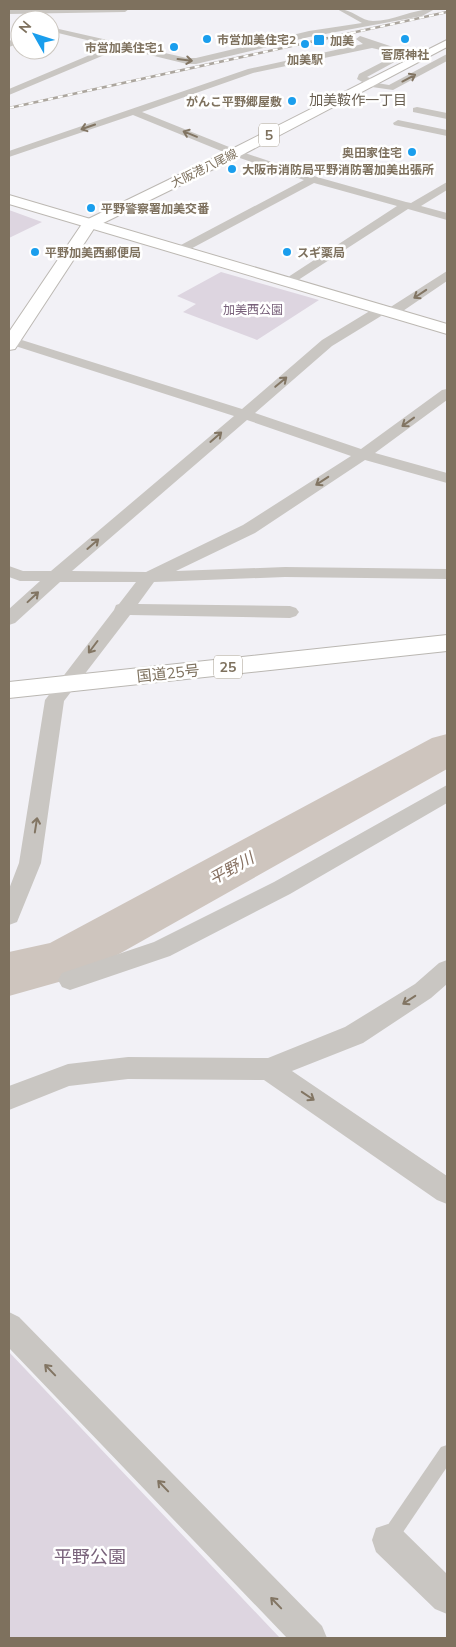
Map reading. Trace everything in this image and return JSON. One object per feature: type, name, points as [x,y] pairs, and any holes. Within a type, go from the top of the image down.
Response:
[{"type":"main road","name":"大阪港八尾線","points":[[89,224],[235,153],[447,43]]},
{"type":"main road","points":[[9,199],[89,224],[288,280],[447,329]]},
{"type":"main road","points":[[10,342],[89,224]]},
{"type":"main road","name":"国道25号","points":[[9,690],[447,643]]},
{"type":"street","points":[[60,25],[104,9]]},
{"type":"street","points":[[9,11],[125,9]]},
{"type":"street","points":[[341,9],[370,24]]},
{"type":"street","points":[[60,31],[187,61],[196,61],[309,34],[342,30],[422,13],[431,9]]},
{"type":"street","points":[[342,30],[372,46],[406,53],[362,76],[362,79],[371,83],[390,88],[447,57]]},
{"type":"street","points":[[9,92],[121,45]]},
{"type":"street","points":[[9,154],[251,71],[372,46]]},
{"type":"street","points":[[417,110],[447,116]]},
{"type":"street","points":[[134,112],[235,153],[314,179],[447,217]]},
{"type":"street","points":[[398,122],[447,133]]},
{"type":"street","points":[[183,249],[314,179]]},
{"type":"street","points":[[288,280],[410,206],[447,186]]},
{"type":"street","points":[[9,619],[56,576],[327,343],[388,311],[447,275]]},
{"type":"street","points":[[10,342],[244,414],[363,455],[447,478]]},
{"type":"street","points":[[9,916],[17,874],[30,863],[54,700],[122,609],[149,577],[249,529],[363,455],[447,393]]},
{"type":"street","points":[[9,571],[20,576],[149,577],[285,572],[447,574]]},
{"type":"street","points":[[122,609],[290,612]]},
{"type":"street","points":[[70,980],[162,949],[282,888],[447,793]]},
{"type":"street","points":[[9,1098],[68,1075],[128,1068],[268,1069],[354,1035],[423,991],[447,970]]},
{"type":"street","points":[[268,1069],[447,1192]]},
{"type":"street","points":[[9,1327],[310,1638]]},
{"type":"street","points":[[388,1540],[447,1597]]},
{"type":"lane","points":[[388,1540],[447,1453]]},
{"type":"green space","points":[[9,210],[42,222],[9,238]]},
{"type":"green space","name":"加美西公園","points":[[221,272],[319,300],[257,340],[183,312],[196,304],[177,296]]},
{"type":"green space","name":"平野公園","points":[[9,1352],[280,1638],[9,1638]]},
{"type":"waterway","name":"平野川","points":[[9,974],[62,961],[447,749]]},
{"type":"railway","points":[[9,108],[447,12]]},
{"type":"place","name":"市営加美住宅2","points":[[207,39]]},
{"type":"place","name":"菅原神社","points":[[405,39]]},
{"type":"place","name":"加美","points":[[319,40]]},
{"type":"place","name":"加美駅","points":[[305,44]]},
{"type":"place","name":"市営加美住宅1","points":[[174,47]]},
{"type":"place","name":"がんこ平野郷屋敷","points":[[292,101]]},
{"type":"place","name":"奥田家住宅","points":[[412,152]]},
{"type":"place","name":"大阪市消防局平野消防署加美出張所","points":[[232,169]]},
{"type":"place","name":"平野警察署加美交番","points":[[91,208]]},
{"type":"place","name":"平野加美西郵便局","points":[[35,252]]},
{"type":"place","name":"スギ薬局","points":[[287,252]]},
{"type":"district","name":"加美鞍作一丁目","points":[[358,100]]}]
